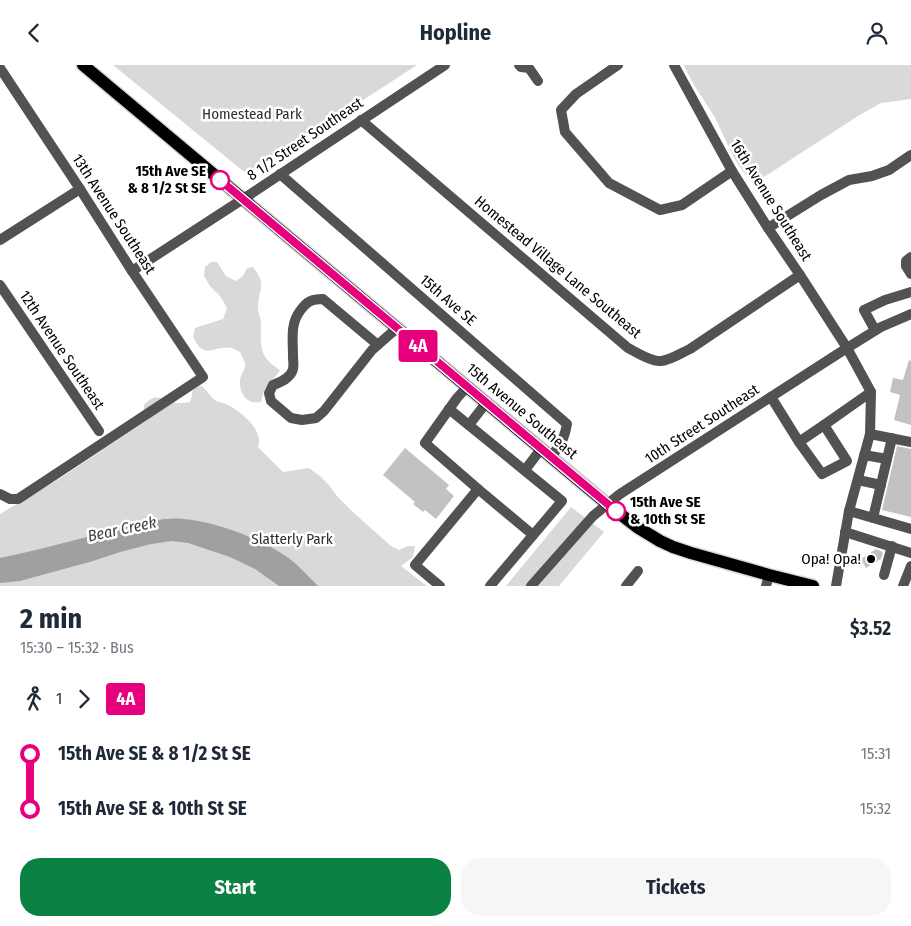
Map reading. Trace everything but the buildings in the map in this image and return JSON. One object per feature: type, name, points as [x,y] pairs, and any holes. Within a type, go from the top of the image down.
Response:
[{"type":"main road","name":"15th Avenue Southeast","points":[[83,65],[607,504],[637,527],[660,541],[768,581],[813,586]]},
{"type":"street","name":"8 1/2 Street Southeast","points":[[132,271],[445,65]]},
{"type":"street","points":[[618,65],[576,94],[561,110],[565,131],[609,183],[660,210],[682,205],[732,171]]},
{"type":"street","name":"16th Avenue Southeast","points":[[674,65],[732,171],[847,347],[871,392]]},
{"type":"street","points":[[526,66],[538,81]]},
{"type":"street","name":"13th Avenue Southeast","points":[[0,494],[10,499],[18,499],[203,377],[1,71]]},
{"type":"street","name":"Homestead Village Lane Southeast","points":[[361,120],[628,348],[659,362],[690,349],[800,275]]},
{"type":"street","points":[[768,228],[849,180],[872,176],[889,170],[911,155]]},
{"type":"street","name":"15th Ave SE","points":[[280,175],[567,424],[565,437],[561,444],[546,453]]},
{"type":"street","points":[[0,240],[80,189]]},
{"type":"street","points":[[911,257],[906,261],[906,266],[911,274]]},
{"type":"street","name":"12th Avenue Southeast","points":[[0,285],[99,431]]},
{"type":"street","points":[[875,330],[860,313],[885,300],[911,292]]},
{"type":"street","points":[[378,345],[323,299],[315,299],[305,305],[296,317],[293,326],[294,369],[289,377],[273,385],[269,393],[272,401],[291,418],[316,418],[324,411],[372,350],[378,345],[396,328]]},
{"type":"street","name":"10th Street Southeast","points":[[531,586],[593,516],[620,494],[847,347],[875,330],[911,314]]},
{"type":"street","points":[[468,387],[457,398],[425,443],[532,535]]},
{"type":"street","points":[[799,441],[871,392]]},
{"type":"street","points":[[836,586],[849,511],[870,434],[871,392]]},
{"type":"street","points":[[771,397],[822,474],[847,461],[824,425]]},
{"type":"street","points":[[469,425],[486,403]]},
{"type":"street","points":[[450,409],[562,501],[490,586]]},
{"type":"street","points":[[870,434],[911,442]]},
{"type":"street","points":[[873,518],[892,438]]},
{"type":"street","points":[[525,470],[546,453]]},
{"type":"street","points":[[864,455],[887,459]]},
{"type":"street","points":[[858,480],[881,485]]},
{"type":"street","points":[[440,586],[415,565],[478,489]]},
{"type":"street","points":[[849,511],[911,529]]},
{"type":"street","points":[[846,532],[911,553]]},
{"type":"street","points":[[884,575],[892,547]]},
{"type":"street","points":[[903,586],[911,566]]},
{"type":"street","points":[[626,586],[638,571]]},
{"type":"green space","name":"Homestead Park","points":[[113,65],[417,65],[248,175]]},
{"type":"green space","points":[[684,65],[911,65],[911,99],[881,103],[767,175],[754,179],[744,173],[739,166],[714,116],[694,85]]},
{"type":"green space","points":[[211,262],[217,262],[226,276],[236,281],[243,276],[247,268],[253,267],[260,279],[261,287],[258,308],[261,321],[262,350],[268,360],[280,370],[266,387],[261,402],[248,400],[241,390],[240,379],[245,362],[240,352],[226,347],[210,350],[202,349],[193,337],[195,328],[223,319],[227,308],[204,276],[205,267]]},
{"type":"green space","name":"Slatterly Park","points":[[201,386],[215,400],[235,409],[251,423],[258,434],[258,447],[283,472],[309,468],[320,476],[355,514],[391,546],[399,550],[408,546],[415,546],[413,557],[401,566],[427,586],[0,586],[0,514],[56,481],[149,419],[144,411],[144,405],[151,399],[158,397],[177,403],[190,402],[193,390]]},
{"type":"green space","points":[[571,507],[604,532],[559,586],[506,586]]},
{"type":"water","name":"Bear Creek","points":[[164,519],[195,520],[208,523],[236,531],[262,542],[289,558],[318,586],[279,586],[255,569],[230,557],[188,543],[172,541],[120,552],[20,581],[0,583],[0,558]]},
{"type":"bus line","name":"4A","points":[[220,180],[616,511]]},
{"type":"place","name":"15th Ave SE & 8 1/2 St SE","points":[[220,180]]},
{"type":"place","name":"15th Ave SE & 10th St SE","points":[[616,511]]},
{"type":"place","name":"Opa! Opa!","points":[[871,559]]}]
